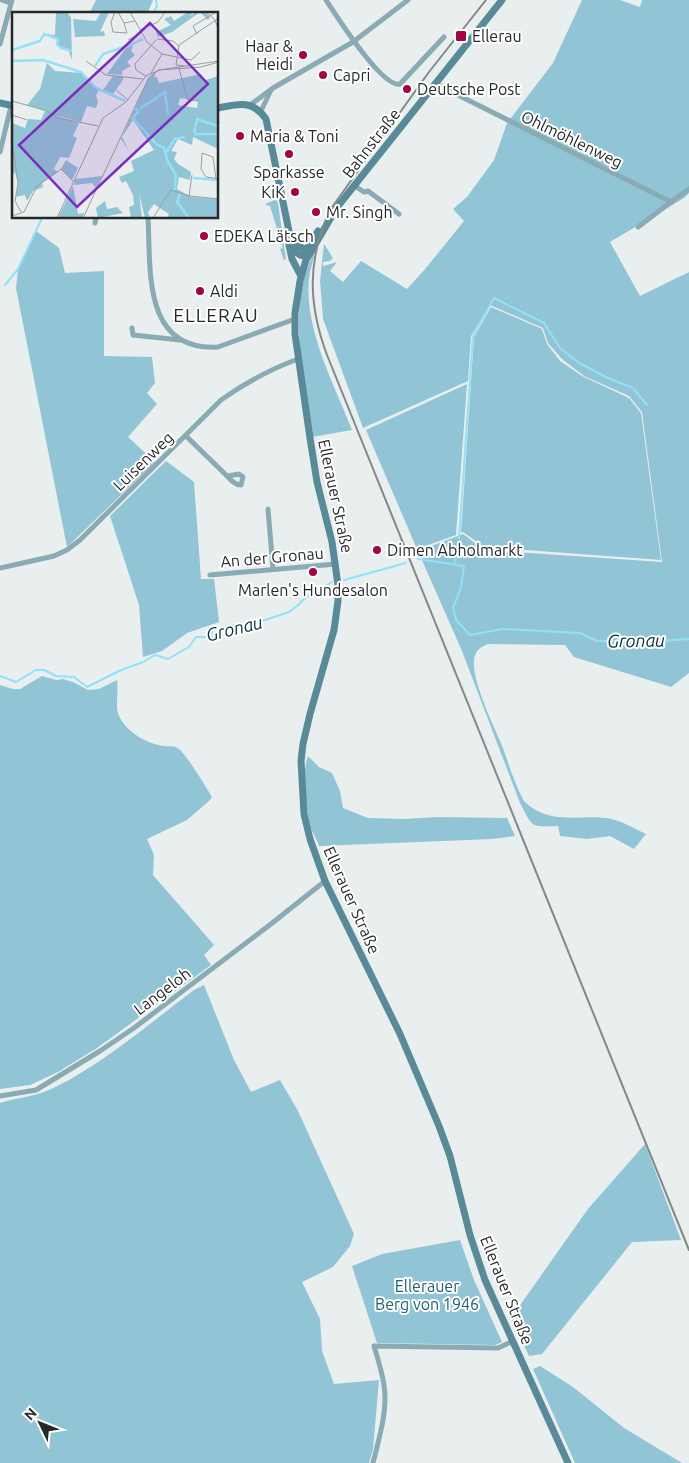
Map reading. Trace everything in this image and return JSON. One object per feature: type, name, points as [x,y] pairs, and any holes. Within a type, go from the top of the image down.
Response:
[{"type":"main road","name":"Bahnstraße","points":[[307,255],[336,209],[502,0]]},
{"type":"main road","points":[[0,103],[12,106]]},
{"type":"main road","points":[[219,108],[238,104],[250,105],[261,111],[268,126],[291,254],[301,276]]},
{"type":"main road","points":[[289,235],[294,250],[299,255],[307,255]]},
{"type":"main road","name":"Ellerauer Straße","points":[[307,255],[301,276],[295,319],[298,359],[317,482],[328,521],[336,564],[338,601],[334,630],[310,714],[301,761],[304,814],[310,839],[325,881],[410,1054],[450,1156],[470,1235],[485,1280],[568,1463]]},
{"type":"street","points":[[0,44],[11,1],[2,0]]},
{"type":"street","points":[[326,0],[350,34],[353,42],[387,79],[396,85],[400,84],[444,37]]},
{"type":"street","points":[[250,105],[273,88],[353,42],[408,0]]},
{"type":"street","name":"Ohlmöhlenweg","points":[[436,84],[671,202]]},
{"type":"street","points":[[261,111],[273,88]]},
{"type":"street","points":[[0,152],[12,106]]},
{"type":"street","points":[[355,186],[364,192],[368,191],[399,214]]},
{"type":"street","points":[[638,227],[689,189]]},
{"type":"street","points":[[148,219],[152,288],[156,310],[162,321],[181,340]]},
{"type":"street","points":[[132,328],[133,335],[181,340],[206,347],[218,346],[295,319]]},
{"type":"street","name":"Luisenweg","points":[[0,568],[54,556],[66,550],[80,540],[213,408],[235,390],[279,366],[298,359]]},
{"type":"street","points":[[186,436],[228,476]]},
{"type":"street","points":[[268,509],[273,569]]},
{"type":"street","name":"An der Gronau","points":[[210,574],[336,564]]},
{"type":"street","name":"Langeloh","points":[[0,1096],[36,1090],[107,1046],[150,1016],[325,881]]},
{"type":"street","points":[[373,1463],[382,1430],[385,1401],[384,1386],[374,1346],[498,1348],[513,1341]]},
{"type":"green space","points":[[96,0],[153,0],[148,12],[90,12]]},
{"type":"green space","points":[[582,0],[620,0],[640,7],[642,0],[689,0],[689,193],[684,198],[610,242],[640,296],[689,272],[689,673],[671,687],[574,657],[565,645],[488,644],[477,652],[474,660],[474,669],[484,704],[524,801],[533,808],[553,816],[606,818],[627,824],[646,834],[634,849],[610,836],[587,839],[560,836],[558,826],[537,826],[530,822],[520,803],[462,651],[418,551],[463,534],[484,550],[662,562],[642,412],[629,396],[584,376],[562,359],[548,343],[543,328],[490,305],[471,336],[468,381],[363,428],[323,319],[320,281],[324,244],[333,258],[330,261],[323,262],[323,266],[337,262],[330,271],[343,282],[361,261],[407,289],[464,221],[453,209],[467,197],[494,160],[507,123],[553,63]]},
{"type":"green space","points":[[275,200],[278,203],[286,259],[284,260],[280,249],[283,248],[270,206],[265,205]]},
{"type":"green space","points":[[36,231],[59,248],[65,273],[104,271],[104,356],[152,357],[155,383],[147,393],[157,404],[128,437],[155,462],[67,547],[16,288],[18,270]]},
{"type":"green space","points":[[316,249],[310,272],[308,292],[310,312],[328,373],[352,430],[312,437],[299,342],[299,317],[301,293],[307,270]]},
{"type":"green space","points":[[491,307],[542,329],[547,344],[560,361],[582,376],[629,398],[641,413],[661,560],[484,547],[463,532],[461,533],[474,337]]},
{"type":"green space","points":[[467,384],[456,535],[417,549],[366,430]]},
{"type":"green space","points":[[166,461],[194,482],[201,579],[214,579],[219,622],[187,633],[162,651],[143,657],[139,605],[110,516]]},
{"type":"green space","points":[[42,676],[73,682],[88,690],[99,689],[117,680],[118,714],[128,728],[145,740],[158,745],[179,749],[201,779],[212,797],[210,800],[187,820],[147,839],[154,855],[153,875],[214,945],[204,955],[211,965],[97,1048],[58,1072],[30,1085],[0,1089],[0,685],[20,689]]},
{"type":"green space","points":[[308,756],[319,767],[332,773],[340,791],[343,808],[368,818],[507,818],[515,836],[492,839],[319,846],[311,828],[307,812],[305,772]]},
{"type":"green space","points":[[204,985],[234,1060],[251,1092],[280,1080],[298,1111],[354,1234],[350,1246],[333,1267],[302,1282],[320,1319],[322,1351],[334,1384],[379,1380],[373,1449],[369,1463],[0,1463],[0,1103],[31,1096],[67,1081],[105,1057],[194,990]]},
{"type":"green space","points":[[645,1144],[681,1240],[632,1242],[542,1354],[529,1356],[511,1318],[588,1209]]},
{"type":"green space","name":"Ellerauer Berg von 1946","points":[[460,1240],[474,1280],[502,1342],[495,1345],[377,1343],[352,1266],[382,1254]]},
{"type":"green space","points":[[540,1366],[573,1387],[624,1428],[682,1463],[575,1463],[533,1369]]},
{"type":"waterway","points":[[153,12],[157,6],[156,0]]},
{"type":"waterway","points":[[5,285],[18,269],[42,219]]},
{"type":"waterway","points":[[459,538],[473,336],[494,298],[544,323],[560,348],[579,363],[633,388],[647,405]]},
{"type":"waterway","points":[[454,563],[460,541]]},
{"type":"waterway","name":"Gronau","points":[[418,559],[464,566],[461,587],[453,608],[456,620],[470,635],[503,629],[580,633],[597,641],[644,642],[689,639]]},
{"type":"waterway","name":"Gronau","points":[[344,580],[406,563]]},
{"type":"waterway","name":"Gronau","points":[[0,676],[16,682],[36,670],[44,670],[56,676],[74,677],[87,687],[155,655],[168,659],[189,647],[196,637],[211,635],[213,630],[234,625],[248,627],[289,612],[305,598],[332,582]]},
{"type":"railway","points":[[486,0],[429,72],[330,210],[322,228],[314,264],[313,282],[316,318],[327,355],[689,1250]]},
{"type":"place","name":"Ellerau","points":[[461,36]]},
{"type":"place","name":"Haar & Heidi","points":[[303,55]]},
{"type":"place","name":"Capri","points":[[323,75]]},
{"type":"place","name":"Deutsche Post","points":[[407,89]]},
{"type":"place","name":"Maria & Toni","points":[[240,136]]},
{"type":"place","name":"Sparkasse","points":[[289,154]]},
{"type":"place","name":"KiK","points":[[295,192]]},
{"type":"place","name":"Mr. Singh","points":[[316,212]]},
{"type":"place","name":"EDEKA Lätsch","points":[[204,236]]},
{"type":"place","name":"Aldi","points":[[200,291]]},
{"type":"place","name":"Dimen Abholmarkt","points":[[377,550]]},
{"type":"place","name":"Marlen's Hundesalon","points":[[313,572]]},
{"type":"district","name":"ELLERAU","points":[[216,315]]}]
